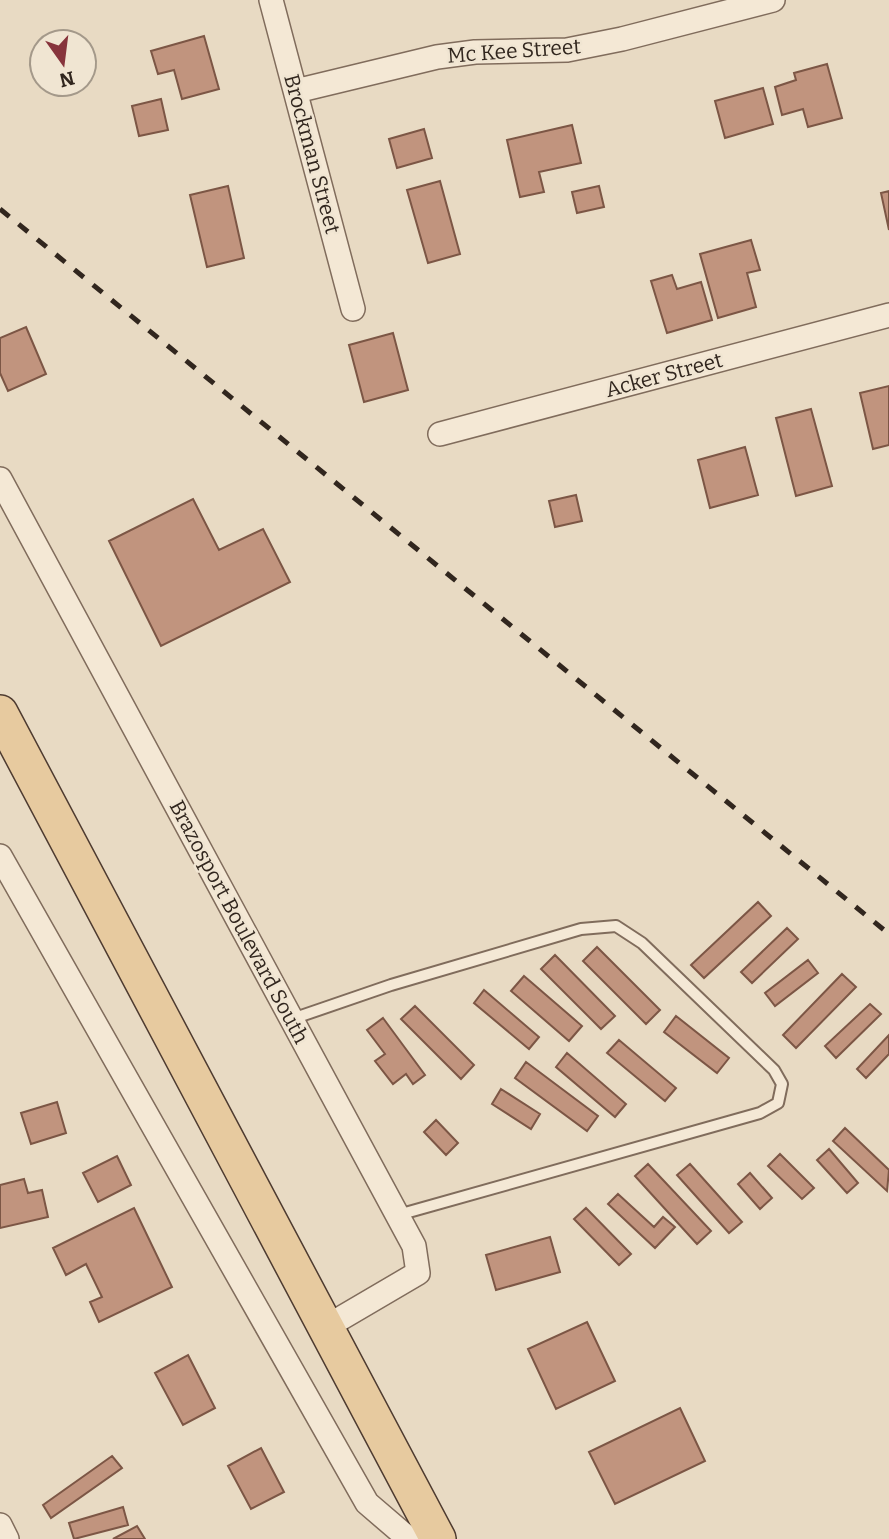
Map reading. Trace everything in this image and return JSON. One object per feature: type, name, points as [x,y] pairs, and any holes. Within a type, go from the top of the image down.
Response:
[{"type":"main road","points":[[0,713],[438,1539]]},
{"type":"street","name":"Brockman Street","points":[[271,0],[353,309]]},
{"type":"street","name":"Mc Kee Street","points":[[296,91],[437,57],[475,52],[567,50],[622,39],[773,0]]},
{"type":"street","name":"Acker Street","points":[[440,434],[889,315]]},
{"type":"street","name":"Brazosport Boulevard South","points":[[0,479],[414,1246],[418,1273],[326,1327]]},
{"type":"street","points":[[4,863],[367,1503],[409,1539]]},
{"type":"street","points":[[0,1525],[7,1539]]},
{"type":"lane","points":[[292,1019],[391,985],[581,929],[616,926],[642,943],[774,1070],[782,1084],[778,1103],[760,1113],[398,1215]]},
{"type":"building","points":[[204,36],[219,89],[182,99],[174,70],[158,74],[151,51]]},
{"type":"building","points":[[827,64],[842,118],[808,127],[803,109],[782,115],[775,87],[796,80],[794,73]]},
{"type":"building","points":[[763,88],[773,124],[725,138],[715,101]]},
{"type":"building","points":[[161,99],[168,130],[139,136],[132,106]]},
{"type":"building","points":[[572,125],[581,163],[539,172],[544,192],[520,197],[507,140]]},
{"type":"building","points":[[424,129],[432,158],[397,168],[389,139]]},
{"type":"building","points":[[440,181],[460,254],[428,263],[407,190]]},
{"type":"building","points":[[228,186],[244,258],[207,267],[190,195]]},
{"type":"building","points":[[599,186],[604,207],[577,213],[572,192]]},
{"type":"building","points":[[889,191],[889,230],[881,193]]},
{"type":"building","points":[[751,240],[760,270],[747,273],[756,307],[718,318],[700,254]]},
{"type":"building","points":[[672,275],[677,289],[701,282],[712,320],[667,333],[651,281]]},
{"type":"building","points":[[26,327],[46,374],[8,391],[0,373],[0,338]]},
{"type":"building","points":[[393,333],[408,390],[364,402],[349,345]]},
{"type":"building","points":[[889,386],[889,445],[873,449],[860,393]]},
{"type":"building","points":[[811,409],[832,486],[796,496],[776,418]]},
{"type":"building","points":[[745,447],[758,495],[710,508],[698,460]]},
{"type":"building","points":[[576,495],[582,521],[555,527],[549,501]]},
{"type":"building","points":[[193,499],[219,550],[263,529],[290,582],[161,646],[109,541]]},
{"type":"building","points":[[758,902],[771,916],[704,978],[691,965]]},
{"type":"building","points":[[787,928],[798,939],[752,983],[741,972]]},
{"type":"building","points":[[597,947],[660,1010],[646,1024],[583,961]]},
{"type":"building","points":[[555,955],[615,1016],[601,1029],[541,969]]},
{"type":"building","points":[[808,960],[818,973],[775,1006],[765,993]]},
{"type":"building","points":[[842,974],[856,987],[796,1048],[783,1035]]},
{"type":"building","points":[[524,976],[582,1026],[569,1041],[511,991]]},
{"type":"building","points":[[484,990],[539,1037],[529,1049],[474,1003]]},
{"type":"building","points":[[870,1004],[881,1014],[836,1058],[825,1046]]},
{"type":"building","points":[[415,1006],[474,1065],[461,1079],[401,1019]]},
{"type":"building","points":[[676,1016],[729,1058],[717,1073],[664,1032]]},
{"type":"building","points":[[383,1018],[425,1075],[413,1084],[406,1074],[393,1084],[375,1061],[385,1054],[367,1030]]},
{"type":"building","points":[[889,1035],[889,1054],[866,1078],[857,1069]]},
{"type":"building","points":[[619,1040],[676,1088],[665,1101],[607,1053]]},
{"type":"building","points":[[567,1053],[626,1104],[615,1117],[556,1067]]},
{"type":"building","points":[[526,1062],[598,1116],[587,1131],[515,1078]]},
{"type":"building","points":[[501,1089],[540,1114],[531,1129],[492,1104]]},
{"type":"building","points":[[57,1102],[66,1133],[31,1144],[21,1113]]},
{"type":"building","points":[[436,1120],[458,1143],[446,1155],[424,1132]]},
{"type":"building","points":[[845,1128],[889,1170],[887,1191],[833,1141]]},
{"type":"building","points":[[829,1149],[858,1183],[847,1193],[817,1160]]},
{"type":"building","points":[[780,1154],[814,1188],[802,1199],[768,1166]]},
{"type":"building","points":[[117,1156],[131,1185],[98,1202],[83,1173]]},
{"type":"building","points":[[648,1164],[711,1231],[697,1244],[635,1176]]},
{"type":"building","points":[[690,1164],[742,1222],[729,1233],[677,1175]]},
{"type":"building","points":[[750,1173],[772,1198],[760,1209],[738,1184]]},
{"type":"building","points":[[24,1179],[28,1193],[42,1190],[48,1217],[0,1228],[0,1185]]},
{"type":"building","points":[[618,1194],[654,1227],[663,1217],[675,1227],[655,1248],[608,1204]]},
{"type":"building","points":[[134,1208],[172,1287],[99,1322],[90,1302],[102,1297],[86,1264],[66,1275],[53,1248]]},
{"type":"building","points":[[586,1208],[631,1254],[619,1265],[574,1219]]},
{"type":"building","points":[[550,1237],[560,1272],[496,1290],[486,1255]]},
{"type":"building","points":[[587,1322],[615,1381],[556,1409],[528,1349]]},
{"type":"building","points":[[188,1355],[215,1408],[183,1425],[155,1373]]},
{"type":"building","points":[[680,1408],[705,1461],[615,1504],[589,1452]]},
{"type":"building","points":[[261,1448],[284,1492],[251,1509],[228,1466]]},
{"type":"building","points":[[112,1456],[122,1468],[51,1518],[43,1505]]},
{"type":"building","points":[[123,1507],[128,1525],[74,1539],[69,1523]]},
{"type":"building","points":[[137,1526],[145,1539],[113,1539]]},
{"type":"railway","points":[[0,209],[889,934]]}]
